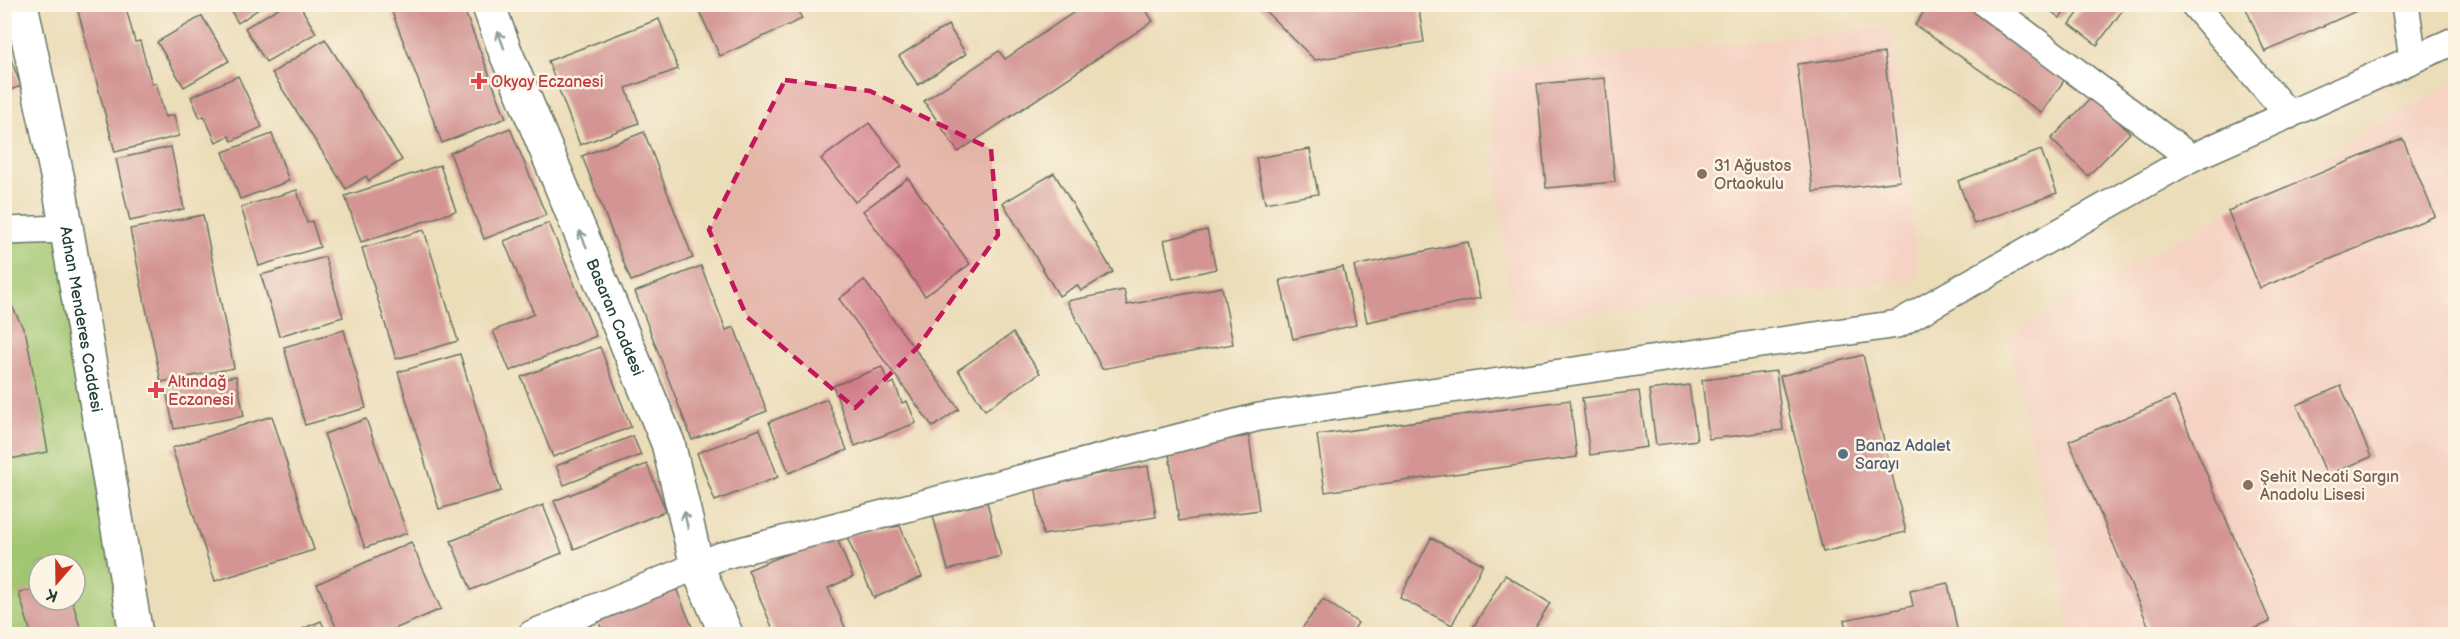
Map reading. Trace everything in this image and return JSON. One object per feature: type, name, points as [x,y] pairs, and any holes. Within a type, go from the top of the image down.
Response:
[{"type":"street","name":"Adnan Menderes Caddesi","points":[[21,4],[66,229],[136,634]]},
{"type":"street","name":"Basaran Caddesi","points":[[488,4],[504,51],[668,443],[697,566],[726,634]]},
{"type":"street","points":[[1986,4],[2191,158]]},
{"type":"street","points":[[2194,4],[2289,115]]},
{"type":"street","points":[[2405,4],[2414,59]]},
{"type":"street","points":[[532,634],[721,556],[1258,417],[1898,324],[2191,158],[2456,40]]},
{"type":"street","points":[[4,231],[66,229]]},
{"type":"highlighted area","points":[[785,80],[870,91],[991,149],[998,235],[917,348],[855,408],[747,317],[709,230]]},
{"type":"shaded area","name":"31 Ağustos Ortaokulu","points":[[1891,27],[1919,279],[1513,322],[1485,70]]},
{"type":"shaded area","name":"Şehit Necati Sargın Anadolu Lisesi","points":[[2455,81],[2455,634],[2072,634],[2008,336]]},
{"type":"green space","points":[[66,229],[136,634],[5,634],[4,231]]},
{"type":"building","points":[[87,4],[125,4],[135,42],[140,41],[152,84],[156,83],[165,117],[174,115],[179,136],[115,152],[77,7]]},
{"type":"building","points":[[227,4],[266,4],[238,23]]},
{"type":"building","points":[[285,4],[299,4],[316,33],[266,62],[245,28]]},
{"type":"building","points":[[389,4],[462,4],[506,118],[442,143]]},
{"type":"building","points":[[696,4],[795,4],[802,19],[720,56]]},
{"type":"building","points":[[1086,4],[1142,4],[1153,21],[958,152],[924,101],[999,51],[1005,59]]},
{"type":"building","points":[[1258,4],[1418,4],[1424,42],[1315,60]]},
{"type":"building","points":[[1929,4],[1975,4],[2071,70],[2042,113],[1915,25]]},
{"type":"building","points":[[2041,4],[2071,4],[2060,18]]},
{"type":"building","points":[[2244,4],[2372,4],[2265,52]]},
{"type":"building","points":[[2084,5],[2122,5],[2125,7],[2097,45],[2070,24]]},
{"type":"building","points":[[202,16],[229,61],[184,87],[157,42]]},
{"type":"building","points":[[659,19],[678,69],[626,88],[639,123],[580,145],[548,61]]},
{"type":"building","points":[[948,25],[966,54],[918,85],[899,56]]},
{"type":"building","points":[[325,39],[402,160],[369,181],[366,176],[346,189],[272,73]]},
{"type":"building","points":[[5,44],[21,86],[5,92]]},
{"type":"building","points":[[1884,53],[1900,181],[1813,192],[1797,64]]},
{"type":"building","points":[[238,76],[262,127],[232,141],[229,136],[216,142],[204,116],[200,118],[191,97]]},
{"type":"building","points":[[1605,78],[1615,182],[1546,188],[1537,84]]},
{"type":"building","points":[[2093,96],[2130,133],[2088,176],[2051,139]]},
{"type":"building","points":[[869,123],[902,166],[855,202],[821,159]]},
{"type":"building","points":[[510,128],[546,215],[484,239],[450,153]]},
{"type":"building","points":[[644,132],[693,258],[631,281],[582,156]]},
{"type":"building","points":[[272,134],[289,181],[240,199],[223,152]]},
{"type":"building","points":[[2403,139],[2435,216],[2260,288],[2228,211]]},
{"type":"building","points":[[171,147],[184,209],[130,221],[116,159]]},
{"type":"building","points":[[1310,149],[1318,194],[1265,203],[1256,158]]},
{"type":"building","points":[[2041,150],[2057,193],[1974,224],[1958,181]]},
{"type":"building","points":[[440,165],[456,211],[361,242],[345,196]]},
{"type":"building","points":[[1054,173],[1113,272],[1081,291],[1077,285],[1059,296],[1003,203]]},
{"type":"building","points":[[908,178],[970,264],[925,296],[863,211]]},
{"type":"building","points":[[297,190],[307,223],[312,221],[320,247],[259,266],[241,207]]},
{"type":"building","points":[[203,215],[234,368],[161,382],[130,229]]},
{"type":"building","points":[[549,223],[596,336],[510,371],[493,331],[534,314],[504,241]]},
{"type":"building","points":[[424,230],[458,341],[396,359],[362,248]]},
{"type":"building","points":[[1207,230],[1216,269],[1173,279],[1164,240]]},
{"type":"building","points":[[1468,242],[1480,298],[1367,322],[1354,266]]},
{"type":"building","points":[[325,257],[343,317],[279,336],[261,275]]},
{"type":"building","points":[[701,266],[726,330],[734,327],[767,411],[692,440],[635,292]]},
{"type":"building","points":[[1343,267],[1356,325],[1293,339],[1280,280]]},
{"type":"building","points":[[864,280],[959,409],[933,427],[839,299]]},
{"type":"building","points":[[1222,287],[1233,344],[1102,369],[1067,301],[1124,290],[1127,305]]},
{"type":"building","points":[[4,290],[26,334],[48,452],[4,460]]},
{"type":"building","points":[[344,330],[366,408],[305,425],[284,347]]},
{"type":"building","points":[[1013,333],[1040,373],[985,410],[958,370]]},
{"type":"building","points":[[600,347],[631,427],[553,457],[521,377]]},
{"type":"building","points":[[460,354],[501,491],[439,509],[398,372]]},
{"type":"building","name":"Banaz Adalet Sarayı","points":[[1863,355],[1906,532],[1823,552],[1780,376]]},
{"type":"building","points":[[882,367],[889,385],[894,382],[902,403],[907,401],[916,423],[855,446],[833,386]]},
{"type":"building","points":[[1776,371],[1783,430],[1709,439],[1702,380]]},
{"type":"building","points":[[236,376],[244,416],[174,429],[166,390]]},
{"type":"building","points":[[1689,385],[1697,440],[1656,445],[1649,390]]},
{"type":"building","points":[[2341,386],[2371,457],[2327,475],[2297,405]]},
{"type":"building","points":[[1639,391],[1647,447],[1590,455],[1582,398]]},
{"type":"building","points":[[2174,397],[2270,622],[2242,634],[2152,634],[2069,441]]},
{"type":"building","points":[[827,399],[847,450],[789,473],[769,422]]},
{"type":"building","points":[[1570,400],[1577,457],[1325,492],[1317,435]]},
{"type":"building","points":[[272,416],[314,550],[215,581],[172,448]]},
{"type":"building","points":[[366,419],[407,533],[365,548],[324,434]]},
{"type":"building","points":[[760,429],[778,477],[715,501],[697,453]]},
{"type":"building","points":[[633,436],[641,455],[564,485],[556,466]]},
{"type":"building","points":[[1249,436],[1259,510],[1179,521],[1168,447]]},
{"type":"building","points":[[647,464],[666,511],[574,549],[554,501]]},
{"type":"building","points":[[1148,466],[1156,517],[1043,535],[1035,484]]},
{"type":"building","points":[[987,502],[1001,556],[948,570],[933,516]]},
{"type":"building","points":[[543,505],[562,553],[471,590],[451,541]]},
{"type":"building","points":[[900,526],[922,577],[874,598],[846,535]]},
{"type":"building","points":[[835,534],[853,577],[828,588],[848,634],[775,634],[748,570]]},
{"type":"building","points":[[1431,538],[1483,564],[1452,625],[1400,598]]},
{"type":"building","points":[[411,542],[441,609],[383,634],[339,634],[317,584]]},
{"type":"building","points":[[1505,575],[1550,603],[1531,634],[1469,634]]},
{"type":"building","points":[[1948,583],[1958,634],[1847,634],[1844,620],[1913,606],[1910,591]]},
{"type":"building","points":[[676,588],[695,634],[604,634],[597,618]]},
{"type":"building","points":[[27,591],[27,612],[76,612],[82,634],[31,634],[19,593]]},
{"type":"building","points":[[1323,599],[1358,623],[1351,634],[1298,634]]},
{"type":"building","points":[[588,620],[594,634],[548,634]]},
{"type":"building","points":[[321,621],[327,634],[291,634]]},
{"type":"place","name":"Okyay Eczanesi","points":[[479,81]]},
{"type":"place","name":"31 Ağustos Ortaokulu","points":[[1702,174]]},
{"type":"place","name":"Altındağ Eczanesi","points":[[156,390]]},
{"type":"place","name":"Banaz Adalet Sarayı","points":[[1843,454]]},
{"type":"place","name":"Şehit Necati Sargın Anadolu Lisesi","points":[[2248,485]]}]
